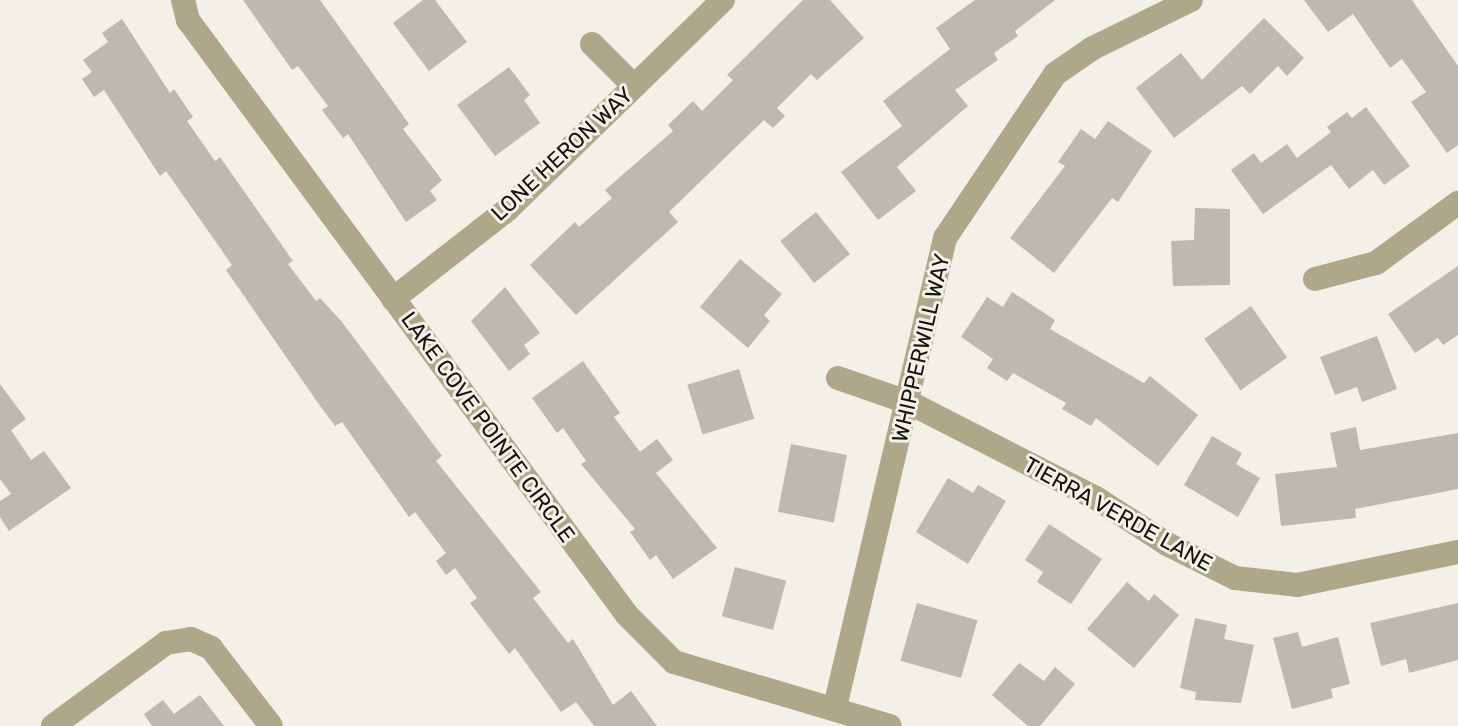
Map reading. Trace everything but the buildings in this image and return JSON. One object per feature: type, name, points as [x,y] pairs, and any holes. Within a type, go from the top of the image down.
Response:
[{"type":"street","name":"LAKE COVE POINTE CIRCLE","points":[[183,0],[188,20],[627,615],[674,662],[835,707],[890,726]]},
{"type":"street","name":"LONE HERON WAY","points":[[393,299],[507,210],[723,0]]},
{"type":"street","name":"WHIPPERWILL WAY","points":[[835,707],[910,403],[945,238],[1055,74],[1093,48],[1191,0]]},
{"type":"street","points":[[592,44],[634,86]]},
{"type":"street","points":[[1315,279],[1376,263],[1458,203]]},
{"type":"street","name":"TIERRA VERDE LANE","points":[[838,378],[910,403],[1096,498],[1167,544],[1235,578],[1297,585],[1458,552]]},
{"type":"street","points":[[53,726],[166,643],[191,639],[211,648],[271,726]]}]
